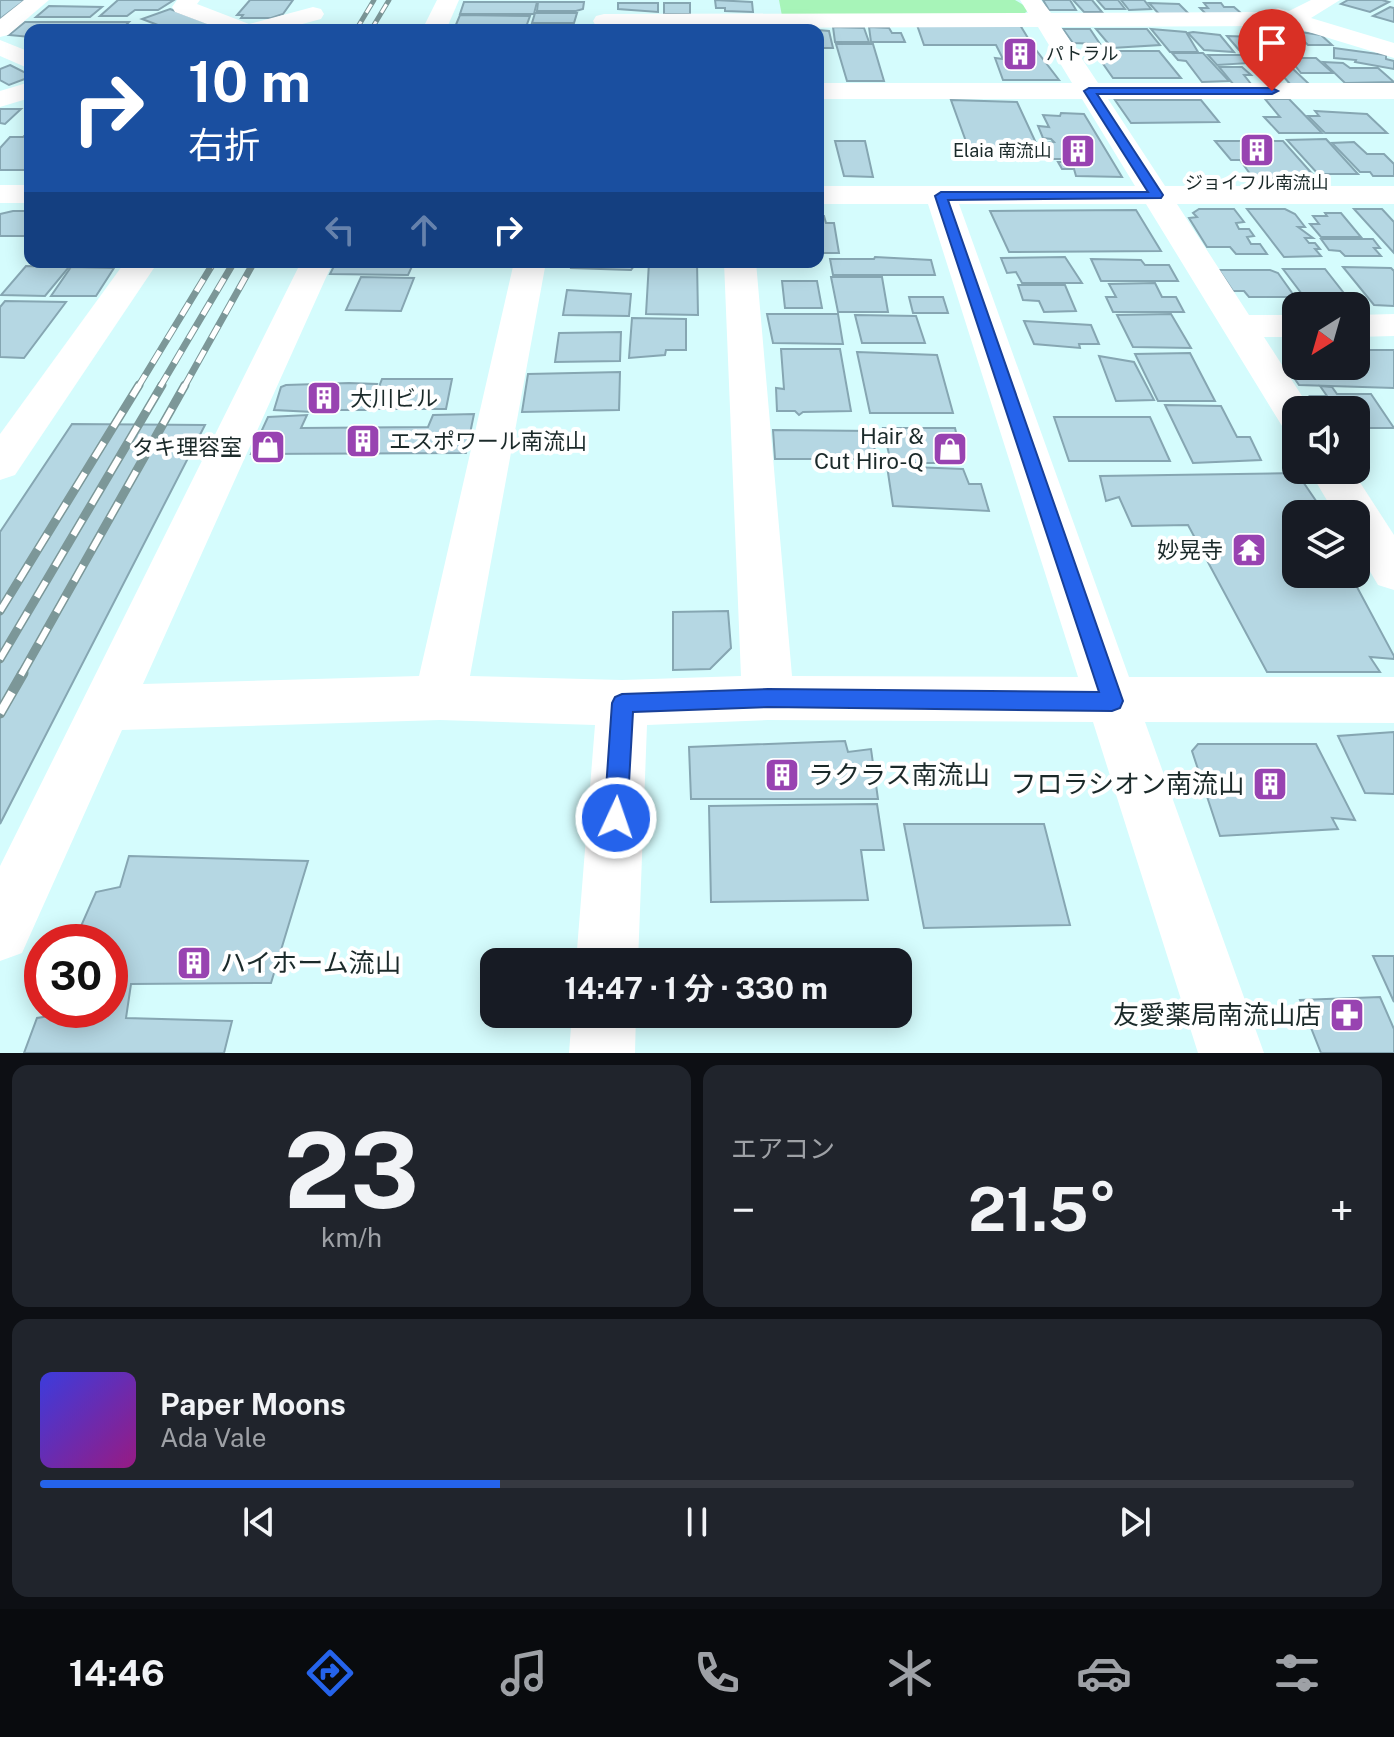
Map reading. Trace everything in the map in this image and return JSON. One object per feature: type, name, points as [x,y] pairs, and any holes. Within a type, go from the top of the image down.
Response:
[{"type":"street","points":[[0,30],[38,0]]},
{"type":"street","points":[[189,0],[183,7],[228,24]]},
{"type":"street","points":[[437,24],[448,0]]},
{"type":"street","points":[[1228,0],[1394,51]]},
{"type":"street","points":[[604,17],[769,10],[1037,10],[1290,19],[1329,0]]},
{"type":"street","points":[[1037,10],[1283,396]]},
{"type":"street","points":[[277,24],[313,15]]},
{"type":"street","points":[[0,47],[24,59]]},
{"type":"street","points":[[824,91],[1394,91]]},
{"type":"street","points":[[0,99],[24,92]]},
{"type":"street","points":[[0,194],[24,194]]},
{"type":"street","points":[[824,195],[1394,195]]},
{"type":"street","points":[[941,196],[1231,1053]]},
{"type":"street","points":[[0,465],[138,268]]},
{"type":"street","points":[[0,931],[314,268]]},
{"type":"street","points":[[440,698],[529,268]]},
{"type":"street","points":[[740,268],[768,698]]},
{"type":"street","points":[[1370,326],[1394,325]]},
{"type":"street","points":[[1239,326],[1282,326]]},
{"type":"street","points":[[1339,484],[1394,572]]},
{"type":"street","points":[[104,708],[440,698],[622,703],[768,698],[1394,700]]},
{"type":"street","points":[[608,948],[622,703]]},
{"type":"street","points":[[602,1053],[603,1028]]},
{"type":"green space","points":[[779,0],[1015,0],[1030,9],[1021,16],[782,16]]},
{"type":"building","points":[[0,0],[25,0],[0,19]]},
{"type":"building","points":[[118,0],[174,0],[158,10],[135,10],[127,16],[100,16]]},
{"type":"building","points":[[250,0],[293,0],[283,14],[271,18],[241,18],[243,15],[237,15]]},
{"type":"building","points":[[715,0],[752,2],[753,12],[725,11],[725,8],[716,8]]},
{"type":"building","points":[[1043,0],[1070,0],[1076,10],[1049,10]]},
{"type":"building","points":[[1073,0],[1092,0],[1102,12],[1084,12]]},
{"type":"building","points":[[1097,0],[1118,0],[1125,9],[1105,9]]},
{"type":"building","points":[[1121,0],[1144,0],[1151,9],[1129,10]]},
{"type":"building","points":[[1348,0],[1389,2],[1370,12],[1341,4]]},
{"type":"building","points":[[464,2],[537,2],[534,14],[460,14]]},
{"type":"building","points":[[538,2],[584,2],[583,9],[576,11],[537,11]]},
{"type":"building","points":[[618,3],[658,3],[658,12],[618,9]]},
{"type":"building","points":[[664,3],[690,3],[690,14],[664,14]]},
{"type":"building","points":[[1149,3],[1179,4],[1189,14],[1159,14]]},
{"type":"building","points":[[1204,3],[1221,3],[1224,7],[1234,7],[1242,14],[1206,14],[1200,8],[1208,8]]},
{"type":"building","points":[[49,6],[102,7],[90,17],[36,17]]},
{"type":"building","points":[[1394,8],[1394,22],[1373,16]]},
{"type":"building","points":[[170,9],[211,24],[155,24],[142,19]]},
{"type":"building","points":[[535,13],[577,13],[574,23],[532,23]]},
{"type":"building","points":[[460,15],[530,16],[527,24],[456,24]]},
{"type":"building","points":[[25,22],[129,22],[24,24],[24,36],[9,35]]},
{"type":"building","name":"パトラル","points":[[917,25],[1020,25],[1031,43],[1025,43],[1028,46],[1005,45],[1007,50],[1036,50],[1059,80],[1003,80],[995,58],[1003,59],[996,45],[924,45]]},
{"type":"building","points":[[833,27],[864,28],[869,42],[835,42]]},
{"type":"building","points":[[869,27],[889,28],[892,33],[901,33],[905,42],[871,42]]},
{"type":"building","points":[[1063,29],[1090,29],[1100,44],[1073,43]]},
{"type":"building","points":[[1096,29],[1147,29],[1160,45],[1112,48]]},
{"type":"building","points":[[1151,29],[1186,32],[1198,52],[1170,52]]},
{"type":"building","points":[[824,31],[829,31],[833,48],[824,48]]},
{"type":"building","points":[[1293,31],[1321,35],[1332,45],[1308,45]]},
{"type":"building","points":[[1188,33],[1220,35],[1234,52],[1204,50]]},
{"type":"building","points":[[1227,36],[1258,37],[1271,50],[1239,50]]},
{"type":"building","points":[[836,44],[873,44],[884,81],[847,81]]},
{"type":"building","points":[[1334,48],[1386,55],[1386,59],[1394,61],[1394,69],[1334,58]]},
{"type":"building","points":[[1094,51],[1159,51],[1181,78],[1113,78]]},
{"type":"building","points":[[1172,53],[1203,53],[1229,81],[1202,82],[1186,61],[1178,60]]},
{"type":"building","points":[[1276,53],[1287,64],[1256,64],[1246,55]]},
{"type":"building","points":[[1208,55],[1243,55],[1250,63],[1217,65]]},
{"type":"building","points":[[1289,58],[1316,58],[1333,73],[1301,73]]},
{"type":"building","points":[[1323,62],[1343,63],[1350,68],[1378,68],[1394,82],[1345,83]]},
{"type":"building","points":[[10,65],[24,72],[24,79],[9,85],[0,80],[0,69]]},
{"type":"building","points":[[1219,67],[1242,67],[1251,75],[1244,75],[1251,84],[1233,84]]},
{"type":"building","points":[[1267,67],[1292,68],[1309,84],[1290,84]]},
{"type":"building","points":[[1265,99],[1289,99],[1322,133],[1279,133],[1264,117],[1280,117]]},
{"type":"building","points":[[951,100],[1017,102],[1043,158],[972,158]]},
{"type":"building","points":[[1115,100],[1201,100],[1219,122],[1131,123]]},
{"type":"building","points":[[0,109],[21,109],[5,124],[0,123]]},
{"type":"building","points":[[1315,111],[1367,114],[1387,133],[1325,133],[1308,116],[1319,116]]},
{"type":"building","name":"Elaia 南流山","points":[[1061,113],[1084,114],[1122,177],[1076,176],[1074,169],[1062,169],[1058,162],[1070,162],[1068,159],[1053,159],[1045,143],[1054,142],[1043,138],[1038,126],[1049,127],[1043,115],[1060,116]]},
{"type":"building","points":[[10,137],[23,137],[24,170],[0,170],[0,148]]},
{"type":"building","points":[[1326,139],[1358,174],[1318,174],[1287,140]]},
{"type":"building","points":[[835,141],[865,141],[873,177],[844,176]]},
{"type":"building","name":"ジョイフル南流山","points":[[1215,141],[1283,141],[1316,178],[1253,178],[1240,160],[1231,160]]},
{"type":"building","points":[[1354,142],[1367,154],[1384,154],[1394,164],[1394,176],[1373,176],[1370,172],[1360,172],[1332,143]]},
{"type":"building","points":[[1199,209],[1234,209],[1244,222],[1236,223],[1239,229],[1249,229],[1254,236],[1247,237],[1251,244],[1260,244],[1267,254],[1236,254],[1230,247],[1207,247],[1189,218],[1197,217],[1193,213]]},
{"type":"building","points":[[1247,209],[1285,209],[1295,214],[1305,227],[1298,227],[1313,238],[1305,238],[1309,243],[1315,243],[1320,249],[1315,249],[1321,256],[1284,257]]},
{"type":"building","points":[[1354,209],[1382,209],[1394,222],[1394,253]]},
{"type":"building","points":[[1136,210],[1161,251],[1009,252],[990,211]]},
{"type":"building","points":[[24,211],[24,236],[0,236],[0,214]]},
{"type":"building","points":[[1325,213],[1341,213],[1361,237],[1321,237],[1310,224],[1319,224],[1313,216],[1327,216]]},
{"type":"building","points":[[824,216],[826,223],[834,223],[839,253],[824,253]]},
{"type":"building","points":[[1321,239],[1373,239],[1380,248],[1374,248],[1381,256],[1345,256],[1340,251],[1329,250]]},
{"type":"building","points":[[875,257],[931,260],[935,275],[833,275],[830,259]]},
{"type":"building","points":[[1065,257],[1082,283],[1022,283],[1016,272],[1007,273],[1001,258]]},
{"type":"building","points":[[1091,259],[1141,260],[1145,265],[1169,265],[1178,281],[1101,281]]},
{"type":"building","points":[[1343,267],[1391,268],[1394,271],[1394,306],[1374,305],[1370,292],[1363,292]]},
{"type":"building","points":[[24,268],[68,268],[45,296],[1,295]]},
{"type":"building","points":[[70,268],[114,268],[96,296],[51,296]]},
{"type":"building","points":[[333,268],[411,268],[408,275],[330,274]]},
{"type":"building","points":[[571,268],[632,268],[631,270]]},
{"type":"building","points":[[649,268],[697,268],[698,315],[646,314]]},
{"type":"building","points":[[1283,269],[1325,269],[1343,292],[1300,292]]},
{"type":"building","points":[[1219,270],[1270,270],[1278,273],[1291,292],[1282,292],[1282,297],[1249,297],[1244,291],[1233,291]]},
{"type":"building","points":[[361,277],[414,278],[401,311],[346,310]]},
{"type":"building","points":[[831,277],[882,277],[888,312],[838,312]]},
{"type":"building","points":[[782,281],[817,281],[822,308],[785,308]]},
{"type":"building","points":[[1155,283],[1162,297],[1176,297],[1184,312],[1113,312],[1106,297],[1116,297],[1109,284]]},
{"type":"building","points":[[1018,285],[1065,285],[1076,311],[1044,312],[1039,301],[1023,300]]},
{"type":"building","points":[[567,290],[631,294],[629,316],[563,315]]},
{"type":"building","points":[[909,297],[943,297],[948,313],[913,313]]},
{"type":"building","points":[[5,301],[66,302],[24,358],[0,357],[0,307]]},
{"type":"building","points":[[767,314],[838,314],[843,344],[773,343]]},
{"type":"building","points":[[1171,314],[1191,348],[1133,347],[1117,315]]},
{"type":"building","points":[[855,315],[916,316],[925,343],[862,343]]},
{"type":"building","points":[[632,318],[686,319],[686,350],[666,350],[665,355],[629,358]]},
{"type":"building","points":[[1024,321],[1091,325],[1099,344],[1079,344],[1080,348],[1034,344]]},
{"type":"building","points":[[621,332],[620,361],[555,362],[559,333]]},
{"type":"building","points":[[781,349],[840,349],[851,411],[803,412],[799,415],[795,411],[777,411],[776,388],[784,389]]},
{"type":"building","points":[[1370,350],[1394,350],[1394,388],[1299,385],[1296,380],[1370,380]]},
{"type":"building","points":[[857,352],[937,355],[953,413],[870,413]]},
{"type":"building","points":[[1190,353],[1215,401],[1158,401],[1135,354]]},
{"type":"building","points":[[1099,356],[1134,362],[1154,400],[1116,401]]},
{"type":"building","points":[[620,372],[619,410],[522,412],[528,374]]},
{"type":"building","points":[[382,379],[452,379],[446,409],[379,409],[372,405]]},
{"type":"building","name":"大川ビル","points":[[377,384],[366,410],[335,410],[333,413],[274,410],[281,387],[286,385]]},
{"type":"building","points":[[1320,386],[1332,387],[1337,394],[1371,394],[1394,428],[1370,428],[1370,396],[1327,396]]},
{"type":"building","points":[[1165,405],[1221,406],[1237,437],[1250,437],[1261,460],[1193,463]]},
{"type":"building","name":"エスポワール南流山","points":[[474,414],[466,453],[251,454],[268,417],[307,415],[301,428],[428,427],[433,415]]},
{"type":"building","points":[[1054,417],[1150,417],[1170,461],[1069,461]]},
{"type":"building","points":[[72,424],[205,425],[0,824],[0,532]]},
{"type":"building","points":[[883,428],[955,428],[963,463],[891,463]]},
{"type":"building","points":[[773,430],[872,431],[876,459],[775,459]]},
{"type":"building","points":[[887,466],[963,469],[969,484],[981,484],[989,511],[893,506]]},
{"type":"building","name":"妙晃寺","points":[[1282,473],[1282,484],[1305,484],[1315,500],[1282,500],[1282,588],[1358,588],[1394,659],[1370,657],[1380,672],[1267,672],[1188,525],[1132,526],[1119,497],[1106,501],[1100,476]]},
{"type":"building","points":[[728,611],[731,648],[710,669],[673,670],[673,612]]},
{"type":"building","points":[[1394,732],[1394,794],[1365,793],[1338,736]]},
{"type":"building","name":"ラクラス南流山","points":[[845,741],[848,752],[871,749],[878,799],[691,799],[689,747]]},
{"type":"building","name":"フロラシオン南流山","points":[[1198,744],[1316,744],[1355,820],[1332,818],[1338,829],[1220,836],[1192,751]]},
{"type":"building","points":[[877,804],[884,850],[861,850],[868,900],[711,902],[709,806]]},
{"type":"building","points":[[904,824],[1044,824],[1070,925],[924,928]]},
{"type":"building","name":"ハイホーム流山","points":[[129,856],[308,861],[271,983],[131,984],[128,1004],[128,924],[82,924],[96,892],[120,887]]},
{"type":"building","points":[[1373,956],[1394,956],[1394,1002]]},
{"type":"building","name":"友愛薬局南流山店","points":[[1380,997],[1394,1029],[1394,1053],[1321,1053],[1300,1000]]},
{"type":"building","name":"ハイホーム流山","points":[[128,1018],[232,1021],[224,1053],[24,1053],[33,1028],[128,1028]]},
{"type":"railway","points":[[360,24],[374,0]]},
{"type":"railway","points":[[375,24],[389,0]]},
{"type":"railway","points":[[138,387],[210,268]]},
{"type":"railway","points":[[160,387],[230,268]]},
{"type":"railway","points":[[184,387],[251,268]]},
{"type":"railway","points":[[0,611],[139,385]]},
{"type":"railway","points":[[0,659],[162,385]]},
{"type":"railway","points":[[21,675],[185,385]]},
{"type":"railway","points":[[0,713],[23,673]]},
{"type":"place","name":"パトラル","points":[[1020,54]]},
{"type":"place","name":"ジョイフル南流山","points":[[1257,150]]},
{"type":"place","name":"Elaia 南流山","points":[[1078,151]]},
{"type":"place","name":"大川ビル","points":[[324,398]]},
{"type":"place","name":"エスポワール南流山","points":[[363,441]]},
{"type":"place","name":"タキ理容室","points":[[268,447]]},
{"type":"place","name":"Hair & Cut Hiro-Q","points":[[950,449]]},
{"type":"place","name":"妙晃寺","points":[[1249,550]]},
{"type":"place","name":"ラクラス南流山","points":[[782,775]]},
{"type":"place","name":"フロラシオン南流山","points":[[1270,784]]},
{"type":"place","name":"ハイホーム流山","points":[[194,963]]},
{"type":"place","name":"友愛薬局南流山店","points":[[1347,1015]]},
{"type":"route","points":[[616,818],[622,703],[768,698],[1112,701],[941,196],[1157,195],[1089,91],[1272,91]]}]
